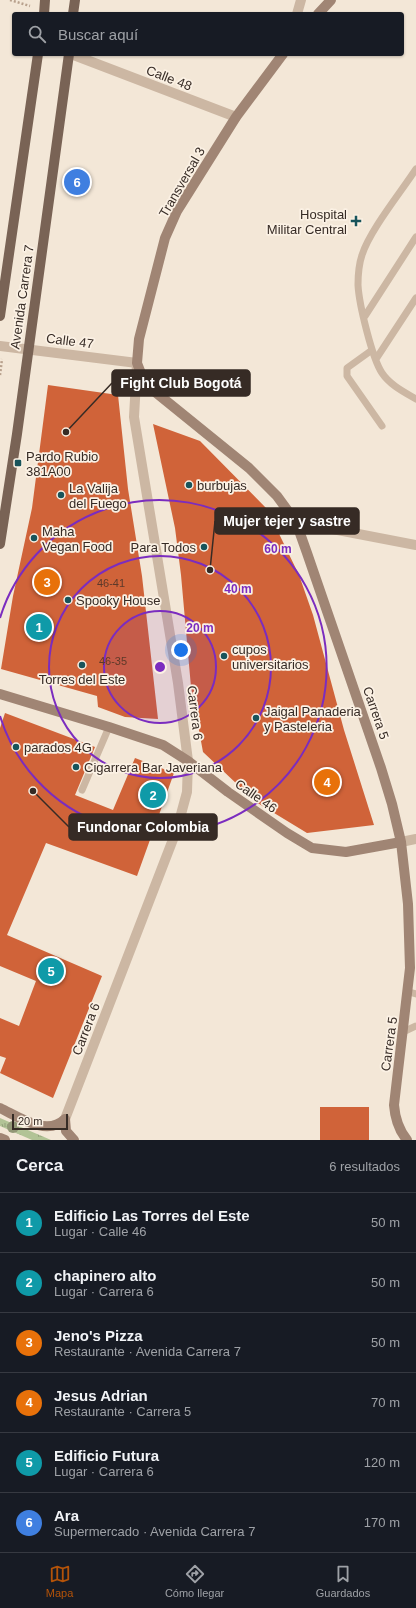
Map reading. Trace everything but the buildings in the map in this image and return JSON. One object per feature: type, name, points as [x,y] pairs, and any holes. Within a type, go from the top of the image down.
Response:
[{"type":"main road","points":[[73,12],[75,0]]},
{"type":"main road","name":"Avenida Carrera 7","points":[[0,316],[38,56]]},
{"type":"main road","name":"Avenida Carrera 7","points":[[0,544],[70,56]]},
{"type":"street","points":[[298,12],[301,0]]},
{"type":"street","points":[[320,12],[331,0]]},
{"type":"street","name":"Calle 48","points":[[75,56],[236,117]]},
{"type":"street","name":"Transversal 3","points":[[137,363],[139,339],[165,238],[177,211],[236,117],[282,56]]},
{"type":"street","name":"Calle 47","points":[[0,346],[137,363]]},
{"type":"street","name":"Carrera 5","points":[[137,363],[144,381],[154,391],[254,473],[277,496],[296,522],[381,768],[392,804],[401,842],[410,941],[412,993],[403,1032],[394,1104],[395,1116],[401,1133],[406,1140]]},
{"type":"street","name":"Carrera 6","points":[[65,1119],[177,829],[187,792],[188,761],[178,683],[134,417],[137,363]]},
{"type":"street","points":[[296,522],[416,545]]},
{"type":"street","name":"Calle 46","points":[[0,694],[164,745],[188,761],[228,792],[312,848],[346,852],[416,839]]},
{"type":"street","points":[[0,1108],[41,1126],[54,1126],[65,1119],[66,1131],[74,1140]]},
{"type":"street","points":[[0,1138],[5,1140]]},
{"type":"lane","points":[[416,169],[371,236],[362,254],[358,274],[358,287],[372,350],[382,373],[392,384],[416,399]]},
{"type":"lane","points":[[365,316],[416,237]]},
{"type":"lane","points":[[376,359],[416,298]]},
{"type":"lane","points":[[372,350],[347,368],[347,376],[382,426]]},
{"type":"lane","points":[[82,790],[109,727]]},
{"type":"lane","points":[[403,1032],[416,1026]]},
{"type":"path","points":[[10,0],[44,8]]},
{"type":"green space","points":[[0,1118],[51,1140],[32,1140],[0,1126]]},
{"type":"place","name":"Ara","points":[[77,182]]},
{"type":"place","name":"Hospital Militar Central","points":[[356,221]]},
{"type":"place","name":"Fight Club Bogotá","points":[[66,432]]},
{"type":"place","name":"Pardo Rubio 381A00","points":[[18,463]]},
{"type":"place","name":"burbujas","points":[[189,485]]},
{"type":"place","name":"La Valija del Fuego","points":[[61,495]]},
{"type":"place","name":"Maha Vegan Food","points":[[34,538]]},
{"type":"place","name":"Para Todos","points":[[204,547]]},
{"type":"place","name":"Mujer tejer y sastre","points":[[210,570]]},
{"type":"place","name":"Jeno's Pizza","points":[[47,582]]},
{"type":"place","name":"Spooky House","points":[[68,600]]},
{"type":"place","name":"Edificio Las Torres del Este","points":[[39,627]]},
{"type":"place","name":"cupos universitarios","points":[[224,656]]},
{"type":"place","name":"Torres del Este","points":[[82,665]]},
{"type":"place","name":"Jaigal Panaderia y Pasteleria","points":[[256,718]]},
{"type":"place","name":"parados 4G","points":[[16,747]]},
{"type":"place","name":"Cigarrera Bar Javeriana","points":[[76,767]]},
{"type":"place","name":"Jesus Adrian","points":[[327,782]]},
{"type":"place","name":"Fundonar Colombia","points":[[33,791]]},
{"type":"place","name":"chapinero alto","points":[[153,795]]},
{"type":"place","name":"Edificio Futura","points":[[51,971]]}]
